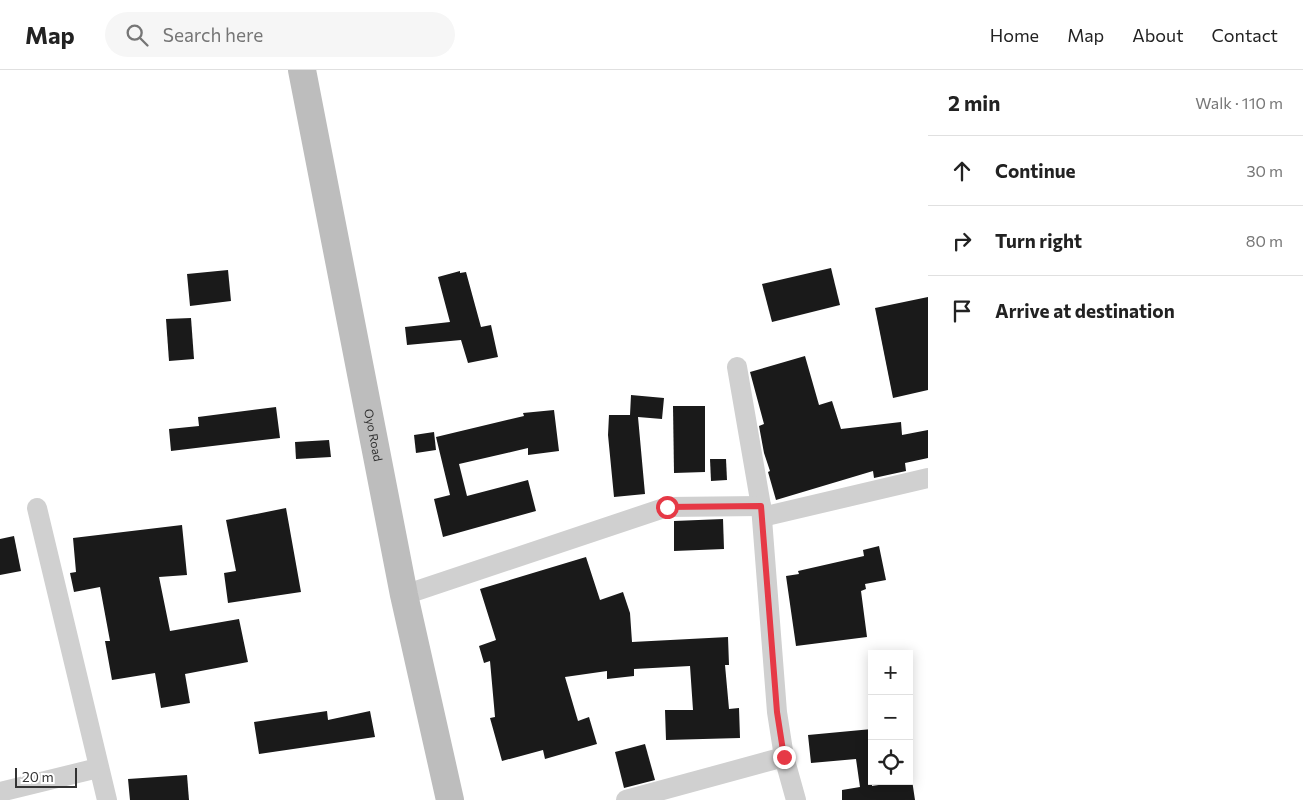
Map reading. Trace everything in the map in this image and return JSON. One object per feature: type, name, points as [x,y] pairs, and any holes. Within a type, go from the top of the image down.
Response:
[{"type":"street","name":"Oyo Road","points":[[302,70],[404,595],[450,800]]},
{"type":"street","points":[[737,366],[761,511],[777,712],[784,757],[796,800]]},
{"type":"street","points":[[404,595],[667,507],[761,511],[928,478]]},
{"type":"street","points":[[37,508],[98,768],[108,800]]},
{"type":"street","points":[[626,800],[784,757]]},
{"type":"street","points":[[0,792],[98,768]]},
{"type":"building","points":[[831,268],[840,305],[772,322],[762,284]]},
{"type":"building","points":[[228,270],[231,301],[190,306],[187,274]]},
{"type":"building","points":[[460,271],[460,273],[466,272],[481,327],[491,325],[498,357],[468,363],[461,340],[407,345],[405,327],[450,322],[438,277]]},
{"type":"building","points":[[928,297],[928,390],[893,398],[875,308]]},
{"type":"building","points":[[191,318],[194,359],[169,361],[166,319]]},
{"type":"building","points":[[805,356],[819,405],[832,401],[841,429],[901,422],[902,435],[928,430],[928,458],[905,463],[906,471],[874,478],[873,471],[776,500],[768,472],[770,471],[764,453],[759,426],[764,424],[750,372]]},
{"type":"building","points":[[631,395],[664,398],[662,419],[638,417],[645,494],[614,497],[608,435],[609,415],[630,415]]},
{"type":"building","points":[[673,406],[705,406],[705,472],[674,473]]},
{"type":"building","points":[[276,407],[280,438],[171,451],[169,429],[199,426],[198,417]]},
{"type":"building","points":[[554,410],[559,451],[528,455],[528,448],[459,464],[467,496],[528,480],[536,511],[443,537],[434,499],[450,495],[436,437],[524,416],[523,413]]},
{"type":"building","points":[[434,432],[436,450],[416,453],[414,435]]},
{"type":"building","points":[[329,440],[331,457],[296,459],[295,442]]},
{"type":"building","points":[[710,459],[726,459],[727,480],[711,481]]},
{"type":"building","points":[[286,508],[301,592],[228,603],[224,573],[236,571],[226,520]]},
{"type":"building","points":[[723,519],[724,549],[674,551],[674,521]]},
{"type":"building","points":[[182,525],[187,575],[159,577],[170,631],[239,619],[248,662],[185,674],[190,703],[161,708],[155,673],[112,680],[105,641],[110,641],[100,587],[74,592],[70,573],[76,572],[73,538]]},
{"type":"building","points":[[14,536],[21,571],[0,575],[0,539]]},
{"type":"building","points":[[879,546],[886,580],[865,584],[866,589],[861,591],[867,637],[796,646],[786,576],[799,574],[798,571],[864,556],[863,550]]},
{"type":"building","points":[[586,557],[600,600],[623,592],[630,613],[632,642],[728,637],[729,665],[725,665],[729,709],[739,708],[740,738],[666,740],[665,710],[693,710],[690,666],[634,669],[634,676],[607,679],[607,671],[565,677],[578,721],[589,717],[597,744],[545,759],[543,750],[502,761],[490,718],[495,717],[490,661],[484,663],[479,646],[496,640],[480,589]]},
{"type":"building","points":[[327,711],[328,720],[370,711],[375,737],[259,754],[254,722]]},
{"type":"building","points":[[868,729],[868,785],[913,785],[915,800],[842,800],[842,790],[860,787],[856,759],[811,763],[808,735]]},
{"type":"building","points":[[645,744],[655,780],[624,788],[615,752]]},
{"type":"building","points":[[187,775],[189,800],[130,800],[128,779]]},
{"type":"route","points":[[667,507],[761,506],[777,712],[784,757]]}]
